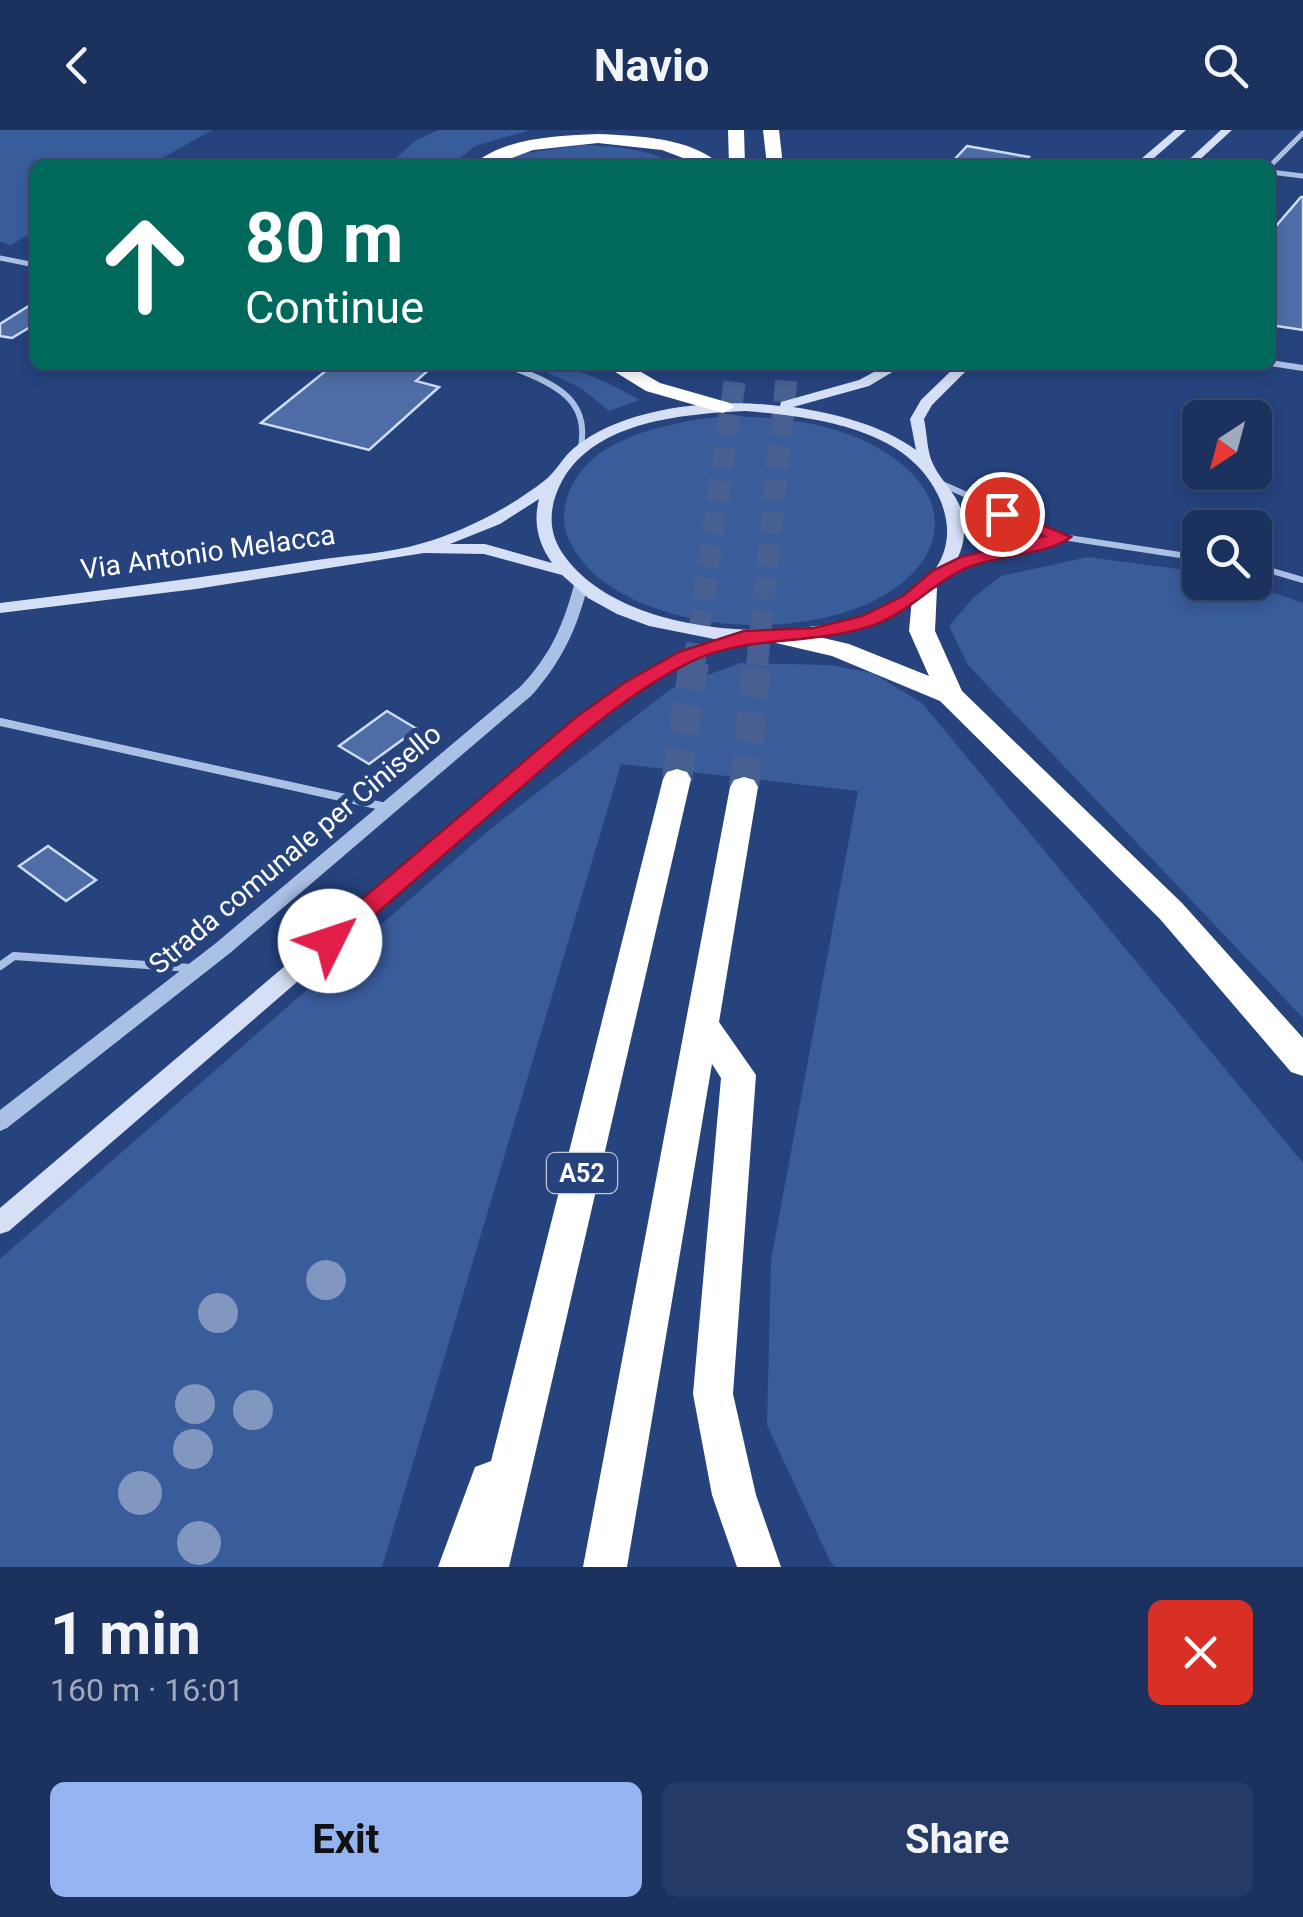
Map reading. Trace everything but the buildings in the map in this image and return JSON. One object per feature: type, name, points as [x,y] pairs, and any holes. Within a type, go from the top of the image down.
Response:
[{"type":"highway","points":[[736,130],[737,160]]},
{"type":"highway","points":[[771,130],[774,160]]},
{"type":"highway","points":[[493,160],[534,142],[606,134],[668,142],[707,160]]},
{"type":"highway","points":[[623,370],[652,386],[722,408]]},
{"type":"highway","points":[[932,582],[922,631],[950,695]]},
{"type":"highway","points":[[785,637],[840,650],[950,695],[1172,911],[1303,1062]]},
{"type":"highway","name":"A52","points":[[487,1567],[676,778]]},
{"type":"highway","points":[[605,1567],[744,787]]},
{"type":"highway","points":[[704,1028],[739,1075],[713,1394],[734,1495],[759,1567]]},
{"type":"highway","points":[[460,1567],[545,1328]]},
{"type":"main road","points":[[1145,160],[1181,130]]},
{"type":"main road","points":[[1194,160],[1227,130]]},
{"type":"main road","points":[[770,408],[833,394],[886,370]]},
{"type":"main road","points":[[926,467],[916,419],[926,402],[960,370]]},
{"type":"main road","points":[[722,408],[770,408],[848,424],[904,450],[926,467],[940,483],[956,520],[956,537],[932,582],[868,620],[785,637],[744,637],[654,622],[613,605],[574,578],[552,551],[543,525],[544,503],[552,483],[580,452],[631,425],[664,415],[722,408]]},
{"type":"main road","name":"Via Antonio Melacca","points":[[424,548],[494,521],[552,483]]},
{"type":"main road","name":"Via Antonio Melacca","points":[[0,608],[196,584],[424,548],[485,549],[574,578]]},
{"type":"main road","points":[[0,1223],[582,723],[631,687],[686,656],[744,637]]},
{"type":"street","name":"Strada comunale per Cinisello","points":[[0,1122],[391,808],[554,662],[572,625],[574,578]]},
{"type":"lane","points":[[1275,164],[1303,133]]},
{"type":"lane","points":[[1275,170],[1303,176]]},
{"type":"lane","points":[[0,258],[30,265]]},
{"type":"lane","points":[[1275,363],[1303,368]]},
{"type":"lane","points":[[518,370],[546,381],[573,402],[584,422],[580,452]]},
{"type":"lane","points":[[940,483],[1062,537],[1182,555]]},
{"type":"lane","points":[[932,582],[1002,550],[1062,537]]},
{"type":"lane","points":[[1272,571],[1303,580]]},
{"type":"lane","points":[[0,722],[391,808]]},
{"type":"lane","points":[[0,953],[195,968]]},
{"type":"lane","points":[[0,966],[14,956]]},
{"type":"shaded area","points":[[0,130],[212,130],[159,160],[30,160],[30,234],[11,245],[0,242]]},
{"type":"shaded area","points":[[438,130],[530,130],[475,146],[458,160],[394,160],[415,141]]},
{"type":"shaded area","points":[[584,145],[643,152],[667,160],[508,160],[519,154]]},
{"type":"shaded area","points":[[542,370],[588,375],[640,400],[609,411],[581,388]]},
{"type":"shaded area","points":[[725,416],[787,420],[828,428],[885,452],[913,474],[929,498],[935,521],[932,544],[920,565],[901,584],[876,600],[846,612],[785,624],[718,623],[685,617],[625,595],[599,578],[574,549],[564,523],[571,489],[584,468],[602,452],[649,430]]},
{"type":"shaded area","points":[[1088,557],[1182,570],[1182,600],[1272,600],[1272,592],[1303,603],[1303,1018],[968,665],[949,626],[973,598],[1001,576]]},
{"type":"shaded area","points":[[740,663],[830,665],[873,673],[922,703],[1303,1163],[1303,1567],[835,1567],[767,1425],[771,1260],[858,791],[621,764],[382,1567],[0,1567],[0,1259],[489,830],[672,688]]},
{"type":"tunnel","points":[[694,665],[736,370]]},
{"type":"tunnel","points":[[757,665],[787,370]]},
{"type":"tunnel","points":[[677,779],[694,662]]},
{"type":"tunnel","points":[[744,787],[757,662]]},
{"type":"route","points":[[330,941],[582,723],[631,687],[686,656],[744,637],[814,634],[868,620],[909,600],[938,575],[967,561],[1062,537],[1002,514]]}]
